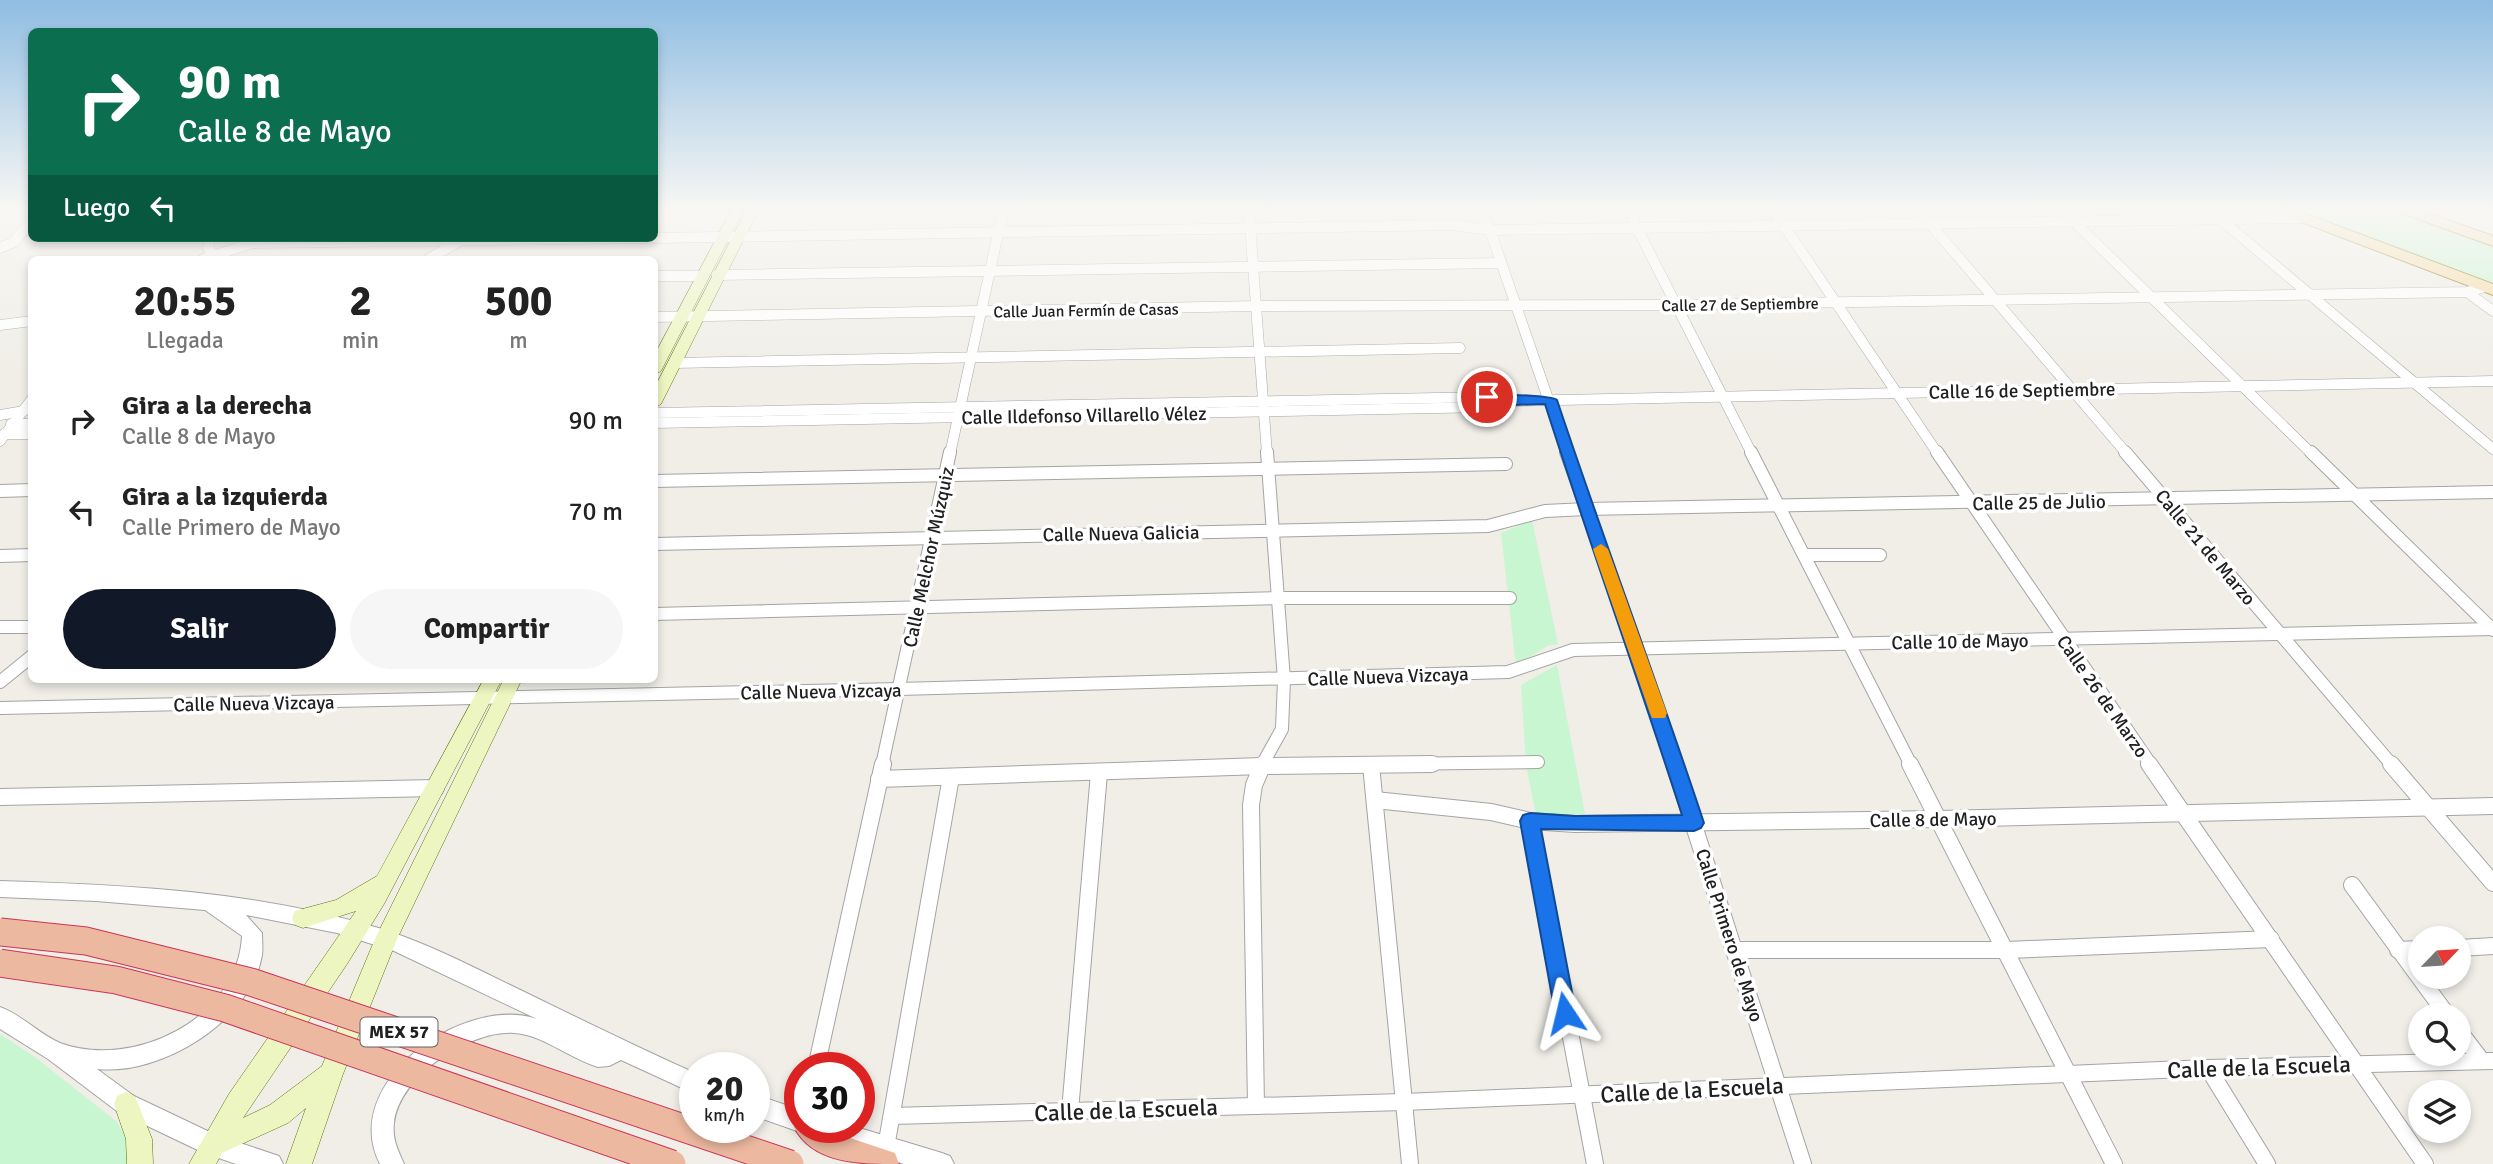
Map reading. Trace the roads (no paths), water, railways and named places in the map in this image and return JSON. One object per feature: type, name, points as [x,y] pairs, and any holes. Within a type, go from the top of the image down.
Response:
[{"type":"highway","name":"MEX 57","points":[[0,932],[86,942],[143,953],[251,982],[790,1164]]},
{"type":"highway","name":"MEX 57","points":[[0,963],[116,979],[225,1008],[673,1164]]},
{"type":"highway","points":[[828,1143],[832,1146],[885,1156]]},
{"type":"main road","points":[[658,396],[697,317],[713,265]]},
{"type":"main road","points":[[658,362],[682,317],[717,265]]},
{"type":"main road","points":[[2429,265],[2489,288]]},
{"type":"main road","points":[[207,1155],[357,930],[436,788],[498,688]]},
{"type":"main road","points":[[299,1164],[331,1074],[386,939],[498,688]]},
{"type":"main road","points":[[303,918],[327,914],[350,905],[390,874]]},
{"type":"main road","points":[[207,1155],[279,1114],[331,1074]]},
{"type":"main road","points":[[127,1104],[139,1139],[140,1164]]},
{"type":"street","name":"Calle Melchor Múzquiz","points":[[819,1052],[989,265]]},
{"type":"street","points":[[658,276],[1310,265]]},
{"type":"street","name":"Calle Primero de Mayo","points":[[1502,265],[1637,648],[1803,1164]]},
{"type":"street","points":[[1656,265],[2114,1164]]},
{"type":"street","name":"Calle 26 de Marzo","points":[[1811,265],[2063,638],[2425,1164]]},
{"type":"street","name":"Calle 21 de Marzo","points":[[1966,265],[2493,883]]},
{"type":"street","points":[[2120,265],[2493,630]]},
{"type":"street","points":[[2274,265],[2493,449]]},
{"type":"street","points":[[1254,266],[1284,680],[1282,729],[1262,766],[1254,786],[1251,805],[1256,1106]]},
{"type":"street","name":"Calle 27 de Septiembre","points":[[1517,306],[2154,298],[2468,292],[2489,288]]},
{"type":"street","points":[[2468,292],[2493,311]]},
{"type":"street","name":"Calle Juan Fermín de Casas","points":[[658,317],[1258,306],[1517,306]]},
{"type":"street","points":[[0,325],[28,322]]},
{"type":"street","points":[[675,363],[1460,348]]},
{"type":"street","name":"Calle 16 de Septiembre","points":[[1550,400],[2493,381]]},
{"type":"street","name":"Calle Ildefonso Villarello Vélez","points":[[658,423],[809,415],[1114,409],[1490,407],[1513,401],[1550,400]]},
{"type":"street","points":[[0,415],[26,411]]},
{"type":"street","points":[[5,433],[26,411]]},
{"type":"street","name":"Calle Ildefonso Villarello Vélez","points":[[658,413],[809,415]]},
{"type":"street","points":[[5,433],[28,425]]},
{"type":"street","points":[[5,433],[28,434]]},
{"type":"street","points":[[658,481],[1506,464]]},
{"type":"street","points":[[0,491],[28,490]]},
{"type":"street","name":"Calle 25 de Julio","points":[[1586,509],[2493,492]]},
{"type":"street","name":"Calle Nueva Galicia","points":[[658,544],[1488,526],[1545,511],[1586,509]]},
{"type":"street","points":[[0,556],[28,555]]},
{"type":"street","points":[[1804,555],[1880,555]]},
{"type":"street","points":[[658,614],[1278,598],[1510,598]]},
{"type":"street","points":[[0,628],[28,627]]},
{"type":"street","name":"Calle 10 de Mayo","points":[[1637,648],[2493,630]]},
{"type":"street","name":"Calle Nueva Vizcaya","points":[[0,708],[498,688],[899,689],[1508,672],[1520,670],[1561,652],[1637,648]]},
{"type":"street","points":[[0,682],[28,659]]},
{"type":"street","points":[[879,779],[1262,766],[1538,762]]},
{"type":"street","points":[[1371,765],[1410,1164]]},
{"type":"street","points":[[1070,1111],[1099,773]]},
{"type":"street","points":[[885,1156],[951,777]]},
{"type":"street","points":[[0,797],[436,788]]},
{"type":"street","name":"Calle 8 de Mayo","points":[[1375,800],[1491,812],[1530,821],[1575,824],[1940,819],[2493,806]]},
{"type":"street","points":[[1530,821],[1595,1164]]},
{"type":"street","points":[[2352,885],[2438,1003]]},
{"type":"street","points":[[0,889],[129,895],[207,903],[303,918],[357,930],[450,966],[679,1077]]},
{"type":"street","points":[[56,1052],[120,1060],[144,1055],[191,1034],[211,1018],[244,978],[253,958],[254,944],[252,933],[239,921],[207,903]]},
{"type":"street","points":[[1736,950],[2007,950],[2271,939]]},
{"type":"street","points":[[2471,947],[2493,946]]},
{"type":"street","points":[[2398,950],[2408,950]]},
{"type":"street","points":[[0,1017],[207,1155],[271,1164]]},
{"type":"street","points":[[393,1164],[383,1143],[384,1120],[393,1092],[414,1067],[440,1047],[474,1029],[498,1023],[515,1023],[598,1057],[609,1056],[619,1049]]},
{"type":"street","points":[[2471,1044],[2487,1061]]},
{"type":"street","name":"Calle de la Escuela","points":[[892,1116],[1581,1096],[2208,1068],[2487,1061]]},
{"type":"street","points":[[2208,1068],[2267,1164]]},
{"type":"street","points":[[855,1143],[885,1156],[942,1164]]}]
